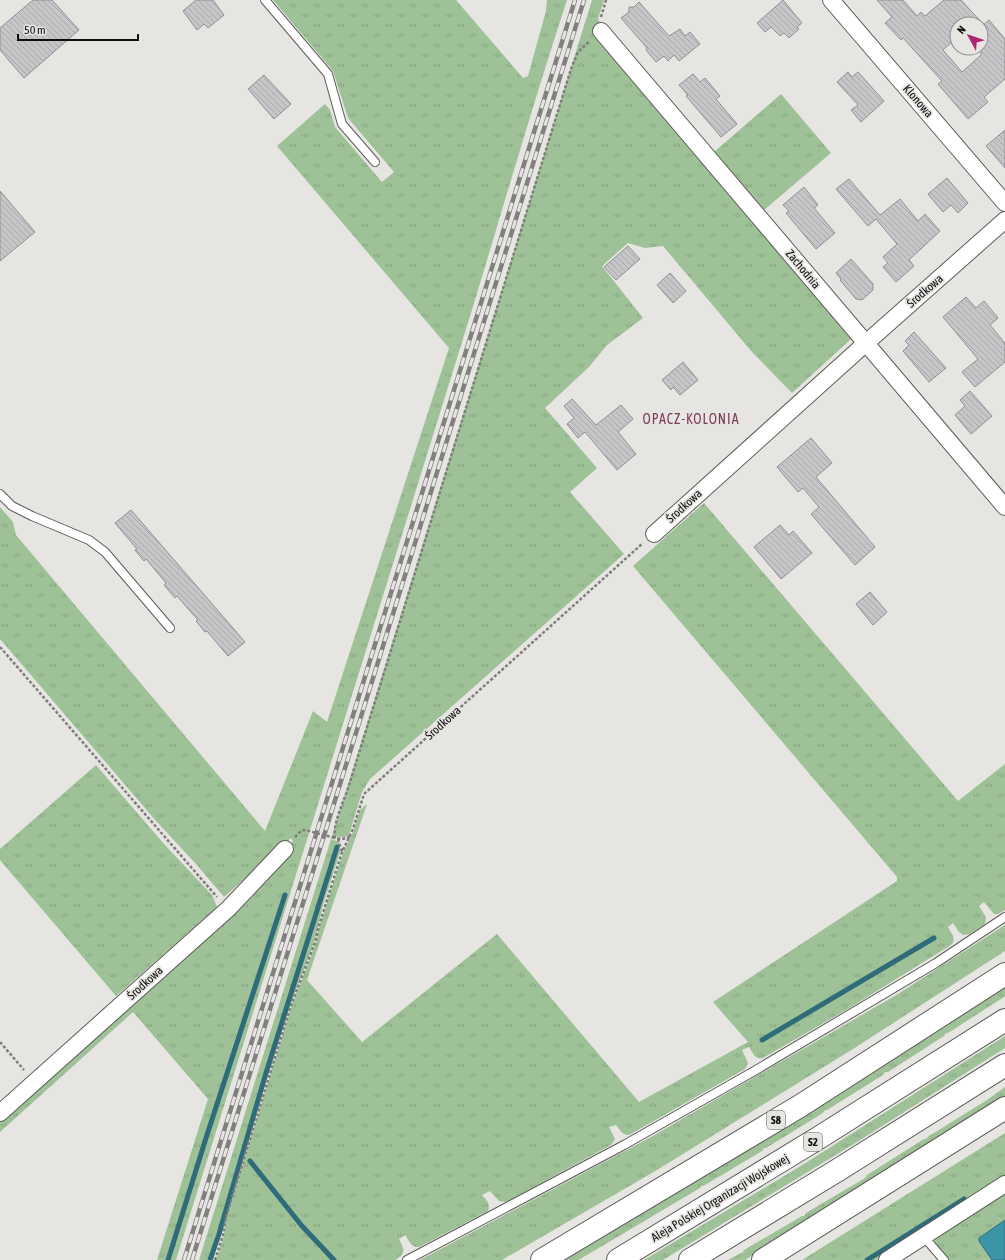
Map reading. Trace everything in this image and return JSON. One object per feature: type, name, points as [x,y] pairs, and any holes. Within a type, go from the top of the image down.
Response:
[{"type":"highway","name":"S8","points":[[542,1260],[800,1106],[1005,974]]},
{"type":"highway","name":"Aleja Polskiej Organizacji Wojskowej","points":[[618,1260],[820,1138],[1005,1020]]},
{"type":"highway","points":[[690,1260],[838,1170],[1005,1065]]},
{"type":"highway","points":[[763,1260],[1005,1108]]},
{"type":"street","name":"Klonowa","points":[[831,0],[1005,203]]},
{"type":"street","name":"Zachodnia","points":[[601,31],[1005,507]]},
{"type":"street","name":"Środkowa","points":[[654,534],[1005,220]]},
{"type":"street","name":"Środkowa","points":[[0,1113],[228,909],[285,849]]},
{"type":"street","points":[[887,1260],[1005,1184]]},
{"type":"lane","points":[[265,0],[328,74],[342,124],[375,162]]},
{"type":"lane","points":[[0,494],[12,506],[89,540],[105,552],[170,628]]},
{"type":"lane","points":[[407,1260],[624,1145],[756,1070],[936,963],[1005,917]]},
{"type":"lane","points":[[924,1237],[944,1260]]},
{"type":"path","points":[[342,852],[334,832],[474,387],[571,69],[578,52],[601,31]]},
{"type":"path","name":"Środkowa","points":[[350,837],[364,794],[654,534]]},
{"type":"path","points":[[0,647],[228,909]]},
{"type":"path","points":[[310,831],[337,839],[350,837]]},
{"type":"path","points":[[215,1260],[223,1235],[226,1217],[272,1064],[291,1005],[316,940],[318,928],[342,852],[350,837]]},
{"type":"path","points":[[0,1042],[35,1082]]},
{"type":"green space","points":[[273,0],[456,0],[523,78],[528,76],[546,11],[547,0],[567,0],[176,1260],[157,1260],[208,1099],[133,1012],[0,1132],[0,1119],[288,851],[293,841],[291,838],[224,897],[156,821],[0,639],[0,507],[13,522],[16,535],[265,831],[313,711],[327,722],[449,348],[277,146],[325,104],[330,110],[335,127],[382,182],[394,172],[348,118],[333,71]]},
{"type":"green space","points":[[592,0],[604,0],[598,19],[601,24],[598,36],[851,339],[792,393],[752,352],[663,246],[645,248],[628,243],[602,266],[643,318],[607,345],[589,367],[545,408],[597,468],[570,492],[624,554],[370,779],[362,792],[349,835],[343,837],[332,836]]},
{"type":"green space","points":[[781,94],[831,153],[764,210],[714,152]]},
{"type":"green space","points":[[704,503],[958,801],[1005,764],[1005,910],[998,914],[994,914],[984,902],[979,906],[986,917],[985,924],[970,934],[963,935],[953,923],[948,927],[953,938],[953,943],[951,945],[851,1007],[763,1058],[756,1057],[749,1047],[742,1050],[748,1063],[745,1069],[629,1135],[623,1133],[616,1125],[609,1127],[615,1139],[611,1145],[506,1202],[499,1201],[490,1191],[482,1195],[488,1204],[488,1211],[419,1247],[412,1245],[405,1235],[399,1239],[403,1253],[395,1260],[216,1260],[224,1236],[226,1219],[292,1005],[316,943],[320,925],[344,850],[353,833],[360,810],[367,804],[307,980],[362,1042],[497,934],[639,1102],[748,1042],[713,1002],[897,881],[897,877],[633,566]]},
{"type":"green space","points":[[96,765],[164,844],[212,895],[217,907],[116,996],[0,860],[0,849]]},
{"type":"green space","points":[[331,839],[339,842],[340,852],[323,905],[315,940],[293,998],[266,1081],[213,1260],[199,1260]]},
{"type":"green space","points":[[1005,925],[1005,951],[853,1049],[657,1170],[502,1260],[420,1260],[651,1137],[898,994]]},
{"type":"green space","points":[[1005,986],[1004,997],[946,1033],[944,1036],[888,1072],[885,1072],[883,1075],[825,1110],[823,1113],[764,1148],[762,1151],[582,1258],[578,1260],[561,1260]]},
{"type":"green space","points":[[1005,1036],[1005,1048],[857,1142],[663,1260],[644,1260],[804,1164]]},
{"type":"green space","points":[[1005,1087],[1005,1098],[829,1209],[745,1260],[728,1260],[804,1216],[806,1213],[865,1178],[867,1175],[926,1139]]},
{"type":"green space","points":[[1005,1133],[1005,1177],[876,1260],[802,1260]]},
{"type":"green space","points":[[1005,1191],[1005,1220],[979,1238],[979,1241],[992,1260],[948,1260],[935,1244],[935,1238]]},
{"type":"water","points":[[1005,1220],[1005,1260],[992,1260],[979,1241],[979,1238]]},
{"type":"building","points":[[33,0],[52,0],[79,30],[24,78],[0,50],[0,28]]},
{"type":"building","points":[[196,0],[213,0],[224,15],[208,28],[204,24],[197,30],[183,11]]},
{"type":"building","points":[[783,0],[802,23],[797,27],[799,29],[789,38],[784,33],[780,36],[771,27],[765,32],[757,23]]},
{"type":"building","points":[[877,0],[903,0],[917,16],[921,12],[925,16],[944,0],[961,0],[976,16],[949,16],[949,44],[943,50],[962,72],[980,56],[989,56],[989,20],[1005,39],[1005,79],[984,97],[988,102],[968,119],[938,84],[942,81],[903,38],[901,40],[885,23],[892,17]]},
{"type":"building","points":[[639,2],[669,36],[680,29],[685,36],[690,32],[700,44],[679,61],[674,55],[668,61],[664,56],[656,62],[646,50],[647,48],[621,18],[629,12],[629,7],[634,7]]},
{"type":"building","points":[[848,72],[852,77],[858,72],[884,101],[861,122],[851,110],[858,105],[837,82]]},
{"type":"building","points":[[693,74],[700,82],[705,78],[720,96],[716,99],[737,124],[721,137],[686,96],[688,95],[679,85]]},
{"type":"building","points":[[264,75],[291,104],[274,119],[248,89]]},
{"type":"building","points":[[1005,130],[1005,168],[986,146]]},
{"type":"building","points":[[947,178],[968,203],[958,213],[951,205],[943,212],[928,194]]},
{"type":"building","points":[[849,179],[880,215],[900,199],[918,221],[925,214],[940,231],[909,260],[914,266],[896,282],[883,267],[888,263],[883,257],[897,244],[876,219],[868,226],[836,189]]},
{"type":"building","points":[[804,187],[818,205],[814,208],[835,233],[816,249],[786,213],[789,211],[783,205]]},
{"type":"building","points":[[0,191],[35,232],[0,261]]},
{"type":"building","points":[[628,246],[640,259],[616,280],[604,267]]},
{"type":"building","points":[[851,259],[873,284],[873,290],[862,300],[856,299],[836,273]]},
{"type":"building","points":[[670,273],[686,291],[673,303],[657,285]]},
{"type":"building","points":[[966,297],[976,308],[984,301],[998,318],[990,325],[1005,343],[1005,362],[975,387],[962,372],[978,359],[943,317]]},
{"type":"building","points":[[914,332],[946,368],[929,382],[903,351],[909,345],[905,341]]},
{"type":"building","points":[[683,362],[698,380],[680,395],[673,387],[671,390],[662,380]]},
{"type":"building","points":[[970,391],[992,416],[971,434],[955,415],[965,406],[960,400]]},
{"type":"building","points":[[572,399],[596,425],[621,405],[633,419],[618,432],[636,454],[617,470],[585,432],[578,438],[567,424],[574,418],[564,406]]},
{"type":"building","points":[[811,438],[832,463],[816,477],[875,547],[855,565],[811,514],[819,507],[803,488],[798,492],[777,467]]},
{"type":"building","points":[[131,510],[245,642],[228,656],[207,631],[205,632],[196,621],[198,620],[177,596],[175,598],[164,585],[166,583],[146,559],[144,561],[135,550],[137,549],[115,523]]},
{"type":"building","points":[[780,525],[789,535],[793,531],[812,553],[781,579],[754,547]]},
{"type":"building","points":[[870,592],[887,612],[873,625],[856,604]]},
{"type":"waterway","points":[[210,1260],[266,1073],[337,847]]},
{"type":"waterway","points":[[168,1260],[285,895]]},
{"type":"waterway","points":[[762,1040],[934,938]]},
{"type":"waterway","points":[[250,1161],[302,1226],[334,1260]]},
{"type":"waterway","points":[[867,1260],[964,1199]]},
{"type":"railway","points":[[184,1260],[575,0]]},
{"type":"railway","points":[[192,1260],[584,0]]},
{"type":"district","name":"OPACZ-KOLONIA","points":[[691,419]]}]
